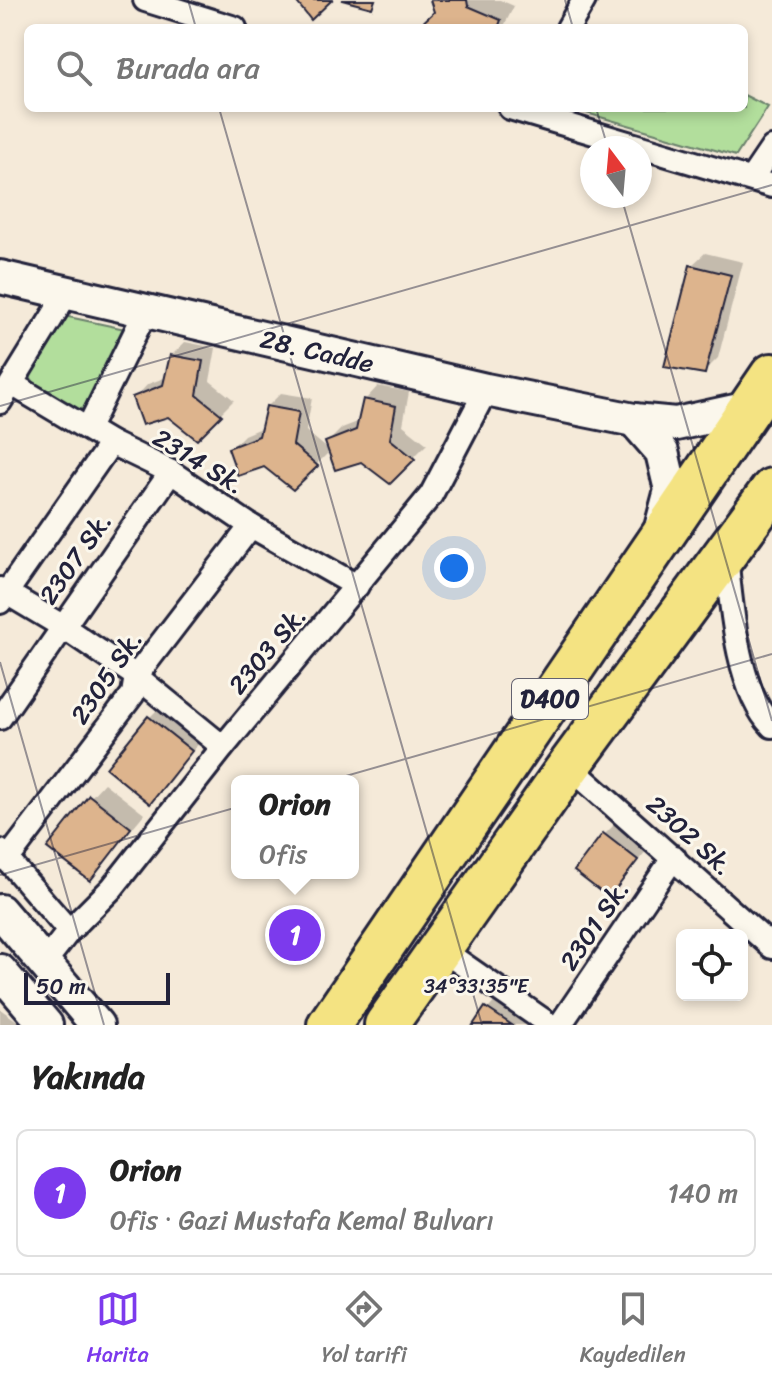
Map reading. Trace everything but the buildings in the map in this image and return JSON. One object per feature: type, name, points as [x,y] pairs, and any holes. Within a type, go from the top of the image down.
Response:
[{"type":"highway","name":"D400","points":[[329,1025],[718,454],[764,397]]},
{"type":"highway","points":[[718,454],[720,469],[736,485],[757,491],[772,490]]},
{"type":"highway","name":"D400","points":[[386,1025],[438,947],[772,490]]},
{"type":"street","points":[[145,0],[222,24]]},
{"type":"street","points":[[570,24],[584,0]]},
{"type":"street","points":[[529,112],[761,182],[772,148]]},
{"type":"street","name":"28. Cadde","points":[[0,277],[486,390],[634,420],[676,424],[764,397]]},
{"type":"street","points":[[6,393],[67,293]]},
{"type":"street","points":[[88,428],[145,313]]},
{"type":"street","name":"2303 Sk.","points":[[44,963],[69,931],[112,888],[223,747],[431,495],[486,390]]},
{"type":"street","name":"2314 Sk.","points":[[6,393],[88,428],[111,443],[171,472],[251,526],[357,586]]},
{"type":"street","points":[[634,420],[662,452],[671,490],[658,541]]},
{"type":"street","points":[[676,424],[718,454]]},
{"type":"street","points":[[111,443],[2,595],[62,626],[136,676],[223,747]]},
{"type":"street","name":"2307 Sk.","points":[[0,718],[171,472]]},
{"type":"street","name":"2305 Sk.","points":[[4,855],[133,694],[136,676],[251,526]]},
{"type":"street","points":[[726,554],[732,614],[744,672],[754,700],[772,726]]},
{"type":"street","name":"2302 Sk.","points":[[569,766],[772,947]]},
{"type":"street","points":[[4,855],[69,931]]},
{"type":"street","name":"2301 Sk.","points":[[560,1025],[674,857]]},
{"type":"street","points":[[0,911],[97,1025]]},
{"type":"street","points":[[438,947],[550,1025]]},
{"type":"street","points":[[0,971],[46,1025]]},
{"type":"green space","points":[[748,97],[768,107],[736,156],[583,112],[748,112]]},
{"type":"green space","points":[[64,316],[125,329],[86,408],[79,409],[36,385],[31,378],[32,368]]},
{"type":"place","name":"Orion","points":[[295,935]]}]
